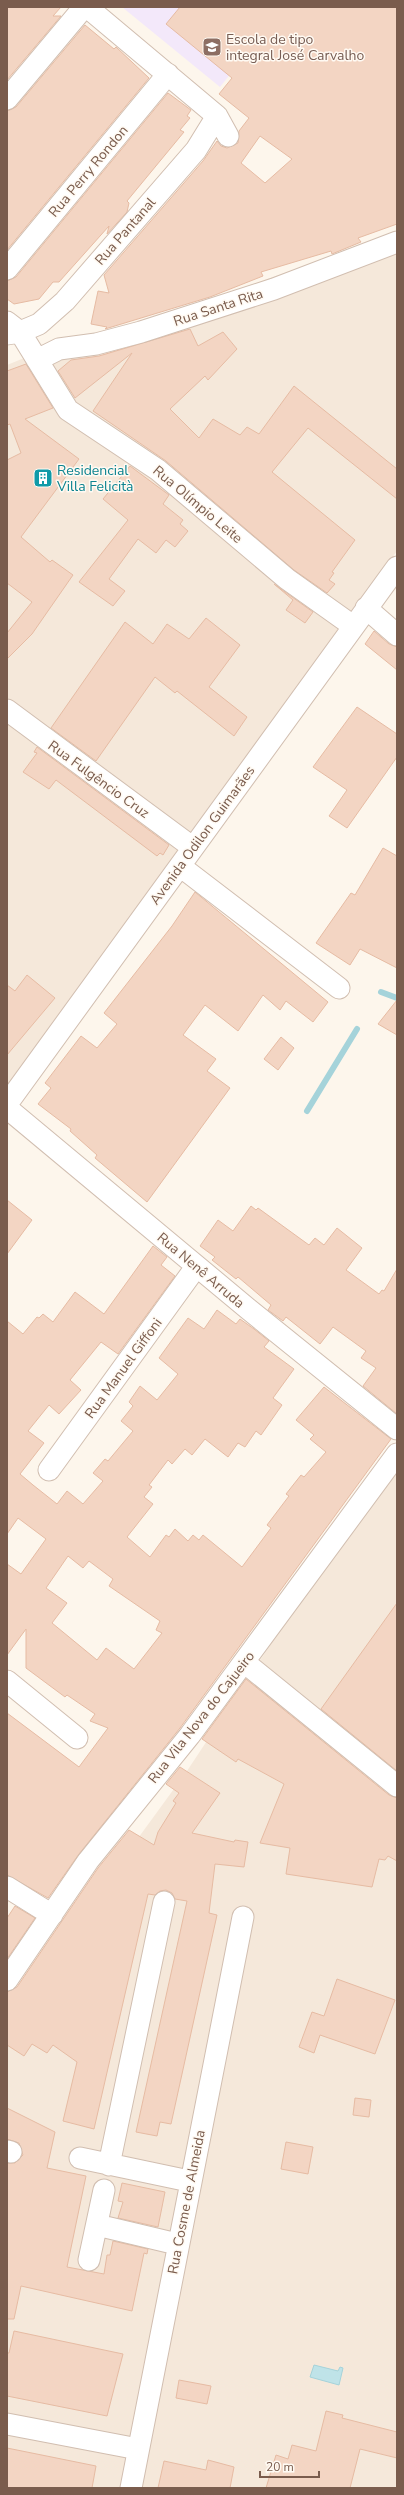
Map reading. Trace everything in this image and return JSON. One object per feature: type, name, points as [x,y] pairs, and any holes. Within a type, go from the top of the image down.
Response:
[{"type":"street","points":[[7,99],[84,7]]},
{"type":"street","points":[[87,7],[217,116],[228,136]]},
{"type":"street","name":"Rua Perry Rondon","points":[[7,269],[168,74]]},
{"type":"street","name":"Rua Pantanal","points":[[11,329],[39,324],[65,301],[196,150],[217,116]]},
{"type":"street","name":"Rua Santa Rita","points":[[37,360],[59,349],[96,344],[141,332],[274,289],[397,242]]},
{"type":"street","points":[[7,350],[11,329]]},
{"type":"street","name":"Rua Olímpio Leite","points":[[11,329],[37,360],[68,410],[158,470],[287,579],[353,626]]},
{"type":"street","name":"Avenida Odilon Guimarães","points":[[7,1104],[180,866],[192,847],[397,567]]},
{"type":"street","points":[[366,608],[397,635]]},
{"type":"street","name":"Rua Fulgêncio Cruz","points":[[7,710],[192,847]]},
{"type":"street","points":[[180,866],[339,988]]},
{"type":"street","name":"Rua Nenê Arruda","points":[[7,1108],[196,1267],[397,1429]]},
{"type":"street","name":"Rua Manuel Giffoni","points":[[49,1470],[196,1267]]},
{"type":"street","name":"Rua Vila Nova do Cajueiro","points":[[7,1980],[88,1861],[190,1735],[397,1454]]},
{"type":"street","points":[[244,1662],[393,1780]]},
{"type":"street","points":[[7,1681],[78,1738]]},
{"type":"street","points":[[7,1887],[52,1916]]},
{"type":"street","points":[[109,2165],[164,1902]]},
{"type":"street","name":"Rua Cosme de Almeida","points":[[130,2488],[189,2181],[243,1917]]},
{"type":"street","points":[[80,2158],[189,2181]]},
{"type":"street","points":[[89,2260],[104,2190]]},
{"type":"street","points":[[97,2225],[177,2244]]},
{"type":"street","points":[[7,2424],[138,2449]]},
{"type":"shaded area","name":"Escola de tipo integral José Carvalho","points":[[122,7],[284,7],[220,87]]},
{"type":"shaded area","points":[[397,234],[397,551],[7,1091],[7,365],[39,352],[103,336]]},
{"type":"shaded area","points":[[397,1453],[397,2488],[7,2488],[7,2018],[187,1771]]},
{"type":"water","points":[[314,2365],[338,2371],[340,2367],[343,2368],[339,2385],[310,2377]]},
{"type":"building","points":[[7,7],[61,7],[53,16],[61,16],[7,80]]},
{"type":"building","points":[[180,7],[397,7],[397,224],[358,238],[361,242],[332,254],[331,251],[261,272],[263,276],[210,297],[105,329],[107,327],[91,324],[98,291],[109,293],[104,275],[203,161],[217,141],[221,146],[227,148],[238,143],[239,131],[249,118],[219,94],[232,78],[166,24]],"holes":[[[260,136],[292,159],[265,183],[241,163]]]},
{"type":"building","points":[[85,25],[114,49],[116,47],[149,78],[7,250],[7,111],[16,107]]},
{"type":"building","points":[[168,93],[191,110],[187,116],[190,118],[180,130],[184,132],[127,201],[129,203],[127,212],[107,234],[109,226],[59,282],[53,282],[39,299],[14,304],[7,299],[7,281],[16,277]]},
{"type":"building","points":[[190,329],[198,346],[223,332],[237,349],[208,380],[205,376],[170,409],[199,438],[213,419],[240,435],[247,427],[259,434],[294,386],[397,469],[397,499],[308,428],[272,472],[355,540],[332,572],[334,573],[329,580],[335,584],[327,593],[294,570],[166,461],[93,411],[132,353],[75,398],[58,371],[71,360],[99,356]]},
{"type":"building","points":[[26,364],[53,408],[25,419],[79,459],[21,537],[50,562],[52,560],[73,575],[32,634],[7,659],[7,633],[32,602],[7,583],[7,460],[21,453],[10,424],[7,425],[7,371]]},
{"type":"building","points":[[130,466],[169,495],[163,504],[183,520],[180,524],[188,531],[175,547],[166,540],[156,553],[138,539],[109,579],[125,591],[113,606],[79,582],[128,520],[103,499]]},
{"type":"building","points":[[274,584],[313,612],[305,623],[286,610],[293,600]]},
{"type":"building","points":[[206,618],[240,645],[209,687],[247,717],[234,736],[177,691],[175,693],[155,677],[96,761],[51,728],[125,622],[153,644],[167,624],[189,639]]},
{"type":"building","points":[[374,631],[389,644],[397,647],[397,670],[365,644]]},
{"type":"building","points":[[357,707],[397,734],[397,757],[347,828],[329,816],[347,790],[313,767]]},
{"type":"building","points":[[37,747],[169,845],[163,855],[160,853],[157,856],[56,780],[49,789],[23,772],[37,753],[34,752]]},
{"type":"building","points":[[383,848],[397,856],[397,968],[360,949],[350,965],[316,943],[351,893],[355,895]]},
{"type":"building","points":[[195,892],[328,1002],[313,1022],[286,1001],[280,1010],[263,995],[238,1031],[205,1005],[183,1035],[216,1059],[207,1071],[230,1088],[147,1202],[95,1158],[97,1155],[70,1131],[71,1129],[38,1104],[51,1088],[45,1083],[81,1036],[97,1048],[117,1024],[104,1013],[172,926]]},
{"type":"building","points":[[27,975],[55,998],[7,1055],[7,985],[15,991]]},
{"type":"building","points":[[397,1000],[397,1035],[378,1024]]},
{"type":"building","points":[[281,1037],[294,1048],[278,1070],[264,1059]]},
{"type":"building","points":[[7,1200],[32,1220],[7,1254]]},
{"type":"building","points":[[251,1206],[256,1210],[258,1208],[309,1245],[315,1238],[324,1245],[337,1228],[362,1248],[346,1270],[379,1294],[382,1290],[384,1291],[397,1269],[397,1414],[363,1386],[376,1368],[361,1358],[366,1351],[333,1327],[320,1344],[286,1317],[283,1321],[268,1310],[271,1305],[238,1277],[236,1279],[212,1260],[215,1257],[200,1246],[218,1220],[233,1231]]},
{"type":"building","points":[[153,1246],[167,1257],[161,1265],[175,1276],[118,1354],[101,1342],[70,1380],[81,1390],[59,1414],[49,1405],[28,1431],[44,1443],[20,1474],[57,1504],[67,1491],[83,1504],[103,1481],[93,1473],[105,1459],[108,1461],[133,1431],[121,1421],[133,1406],[129,1402],[140,1386],[157,1400],[178,1374],[159,1358],[188,1318],[204,1329],[217,1310],[236,1324],[240,1319],[269,1341],[264,1347],[294,1369],[273,1398],[282,1405],[261,1435],[256,1431],[245,1447],[238,1443],[228,1457],[205,1439],[192,1455],[185,1449],[172,1464],[168,1460],[149,1485],[152,1487],[144,1497],[153,1504],[127,1537],[150,1557],[166,1535],[169,1537],[175,1529],[188,1541],[193,1535],[199,1540],[203,1535],[242,1567],[271,1528],[267,1525],[289,1496],[286,1494],[301,1475],[304,1477],[326,1452],[310,1439],[314,1435],[296,1420],[324,1387],[391,1439],[180,1728],[79,1854],[48,1898],[7,1875],[7,1713],[79,1767],[108,1728],[90,1721],[95,1714],[67,1695],[65,1697],[26,1668],[26,1629],[7,1655],[7,1564],[21,1574],[46,1539],[18,1518],[7,1534],[7,1321],[23,1334],[37,1317],[39,1318],[43,1314],[53,1322],[75,1292],[104,1314]],"holes":[[[68,1556],[83,1568],[89,1561],[113,1579],[109,1586],[160,1621],[156,1630],[162,1633],[134,1669],[106,1648],[97,1660],[52,1623],[67,1603],[46,1588]]]},
{"type":"building","points":[[397,1603],[397,1771],[321,1709]]},
{"type":"building","points":[[246,1679],[389,1795],[397,1798],[397,1861],[388,1856],[385,1860],[379,1859],[372,1887],[286,1874],[290,1848],[260,1843],[284,1784],[238,1759],[236,1762],[202,1739]]},
{"type":"building","points":[[180,1767],[220,1793],[192,1833],[234,1842],[235,1840],[248,1842],[244,1867],[215,1864],[209,1913],[217,1915],[171,2124],[160,2122],[157,2136],[136,2132],[187,1901],[175,1899],[172,1893],[166,1890],[160,1891],[155,1895],[148,1894],[94,2129],[63,2121],[77,2062],[53,2045],[47,2053],[32,2044],[24,2056],[7,2045],[7,1992],[17,1987],[98,1868],[129,1830],[154,1845],[158,1832],[176,1803],[173,1801],[179,1793],[166,1784]]},
{"type":"building","points":[[15,1906],[35,1918],[7,1959],[7,1918]]},
{"type":"building","points":[[337,1979],[395,2000],[375,2054],[320,2035],[314,2053],[299,2047],[312,2012],[324,2016]]},
{"type":"building","points":[[355,2098],[371,2100],[369,2117],[353,2115]]},
{"type":"building","points":[[7,2108],[55,2132],[47,2168],[86,2176],[67,2267],[104,2274],[107,2255],[110,2255],[113,2241],[148,2249],[147,2254],[144,2253],[132,2311],[21,2286],[14,2319],[7,2319],[7,2163],[15,2163],[23,2155],[19,2143],[7,2139]]},
{"type":"building","points":[[286,2142],[313,2147],[308,2174],[281,2169]]},
{"type":"building","points":[[122,2183],[165,2192],[158,2227],[118,2218],[123,2202],[118,2201]]},
{"type":"building","points":[[14,2331],[123,2354],[107,2416],[7,2396],[7,2353],[9,2353]]},
{"type":"building","points":[[179,2380],[211,2386],[207,2404],[176,2398]]},
{"type":"building","points":[[326,2411],[343,2415],[342,2418],[397,2432],[397,2458],[360,2449],[350,2488],[266,2488],[276,2455],[288,2459],[292,2445],[316,2451]]},
{"type":"building","points":[[7,2448],[96,2466],[92,2488],[7,2488]]},
{"type":"building","points":[[208,2460],[234,2467],[230,2488],[158,2488],[164,2461],[206,2470]]},
{"type":"waterway","points":[[381,992],[397,998]]},
{"type":"waterway","points":[[307,1111],[357,1029]]},
{"type":"place","name":"Escola de tipo integral José Carvalho","points":[[212,47]]},
{"type":"place","name":"Residencial Villa Felicità","points":[[43,478]]}]
